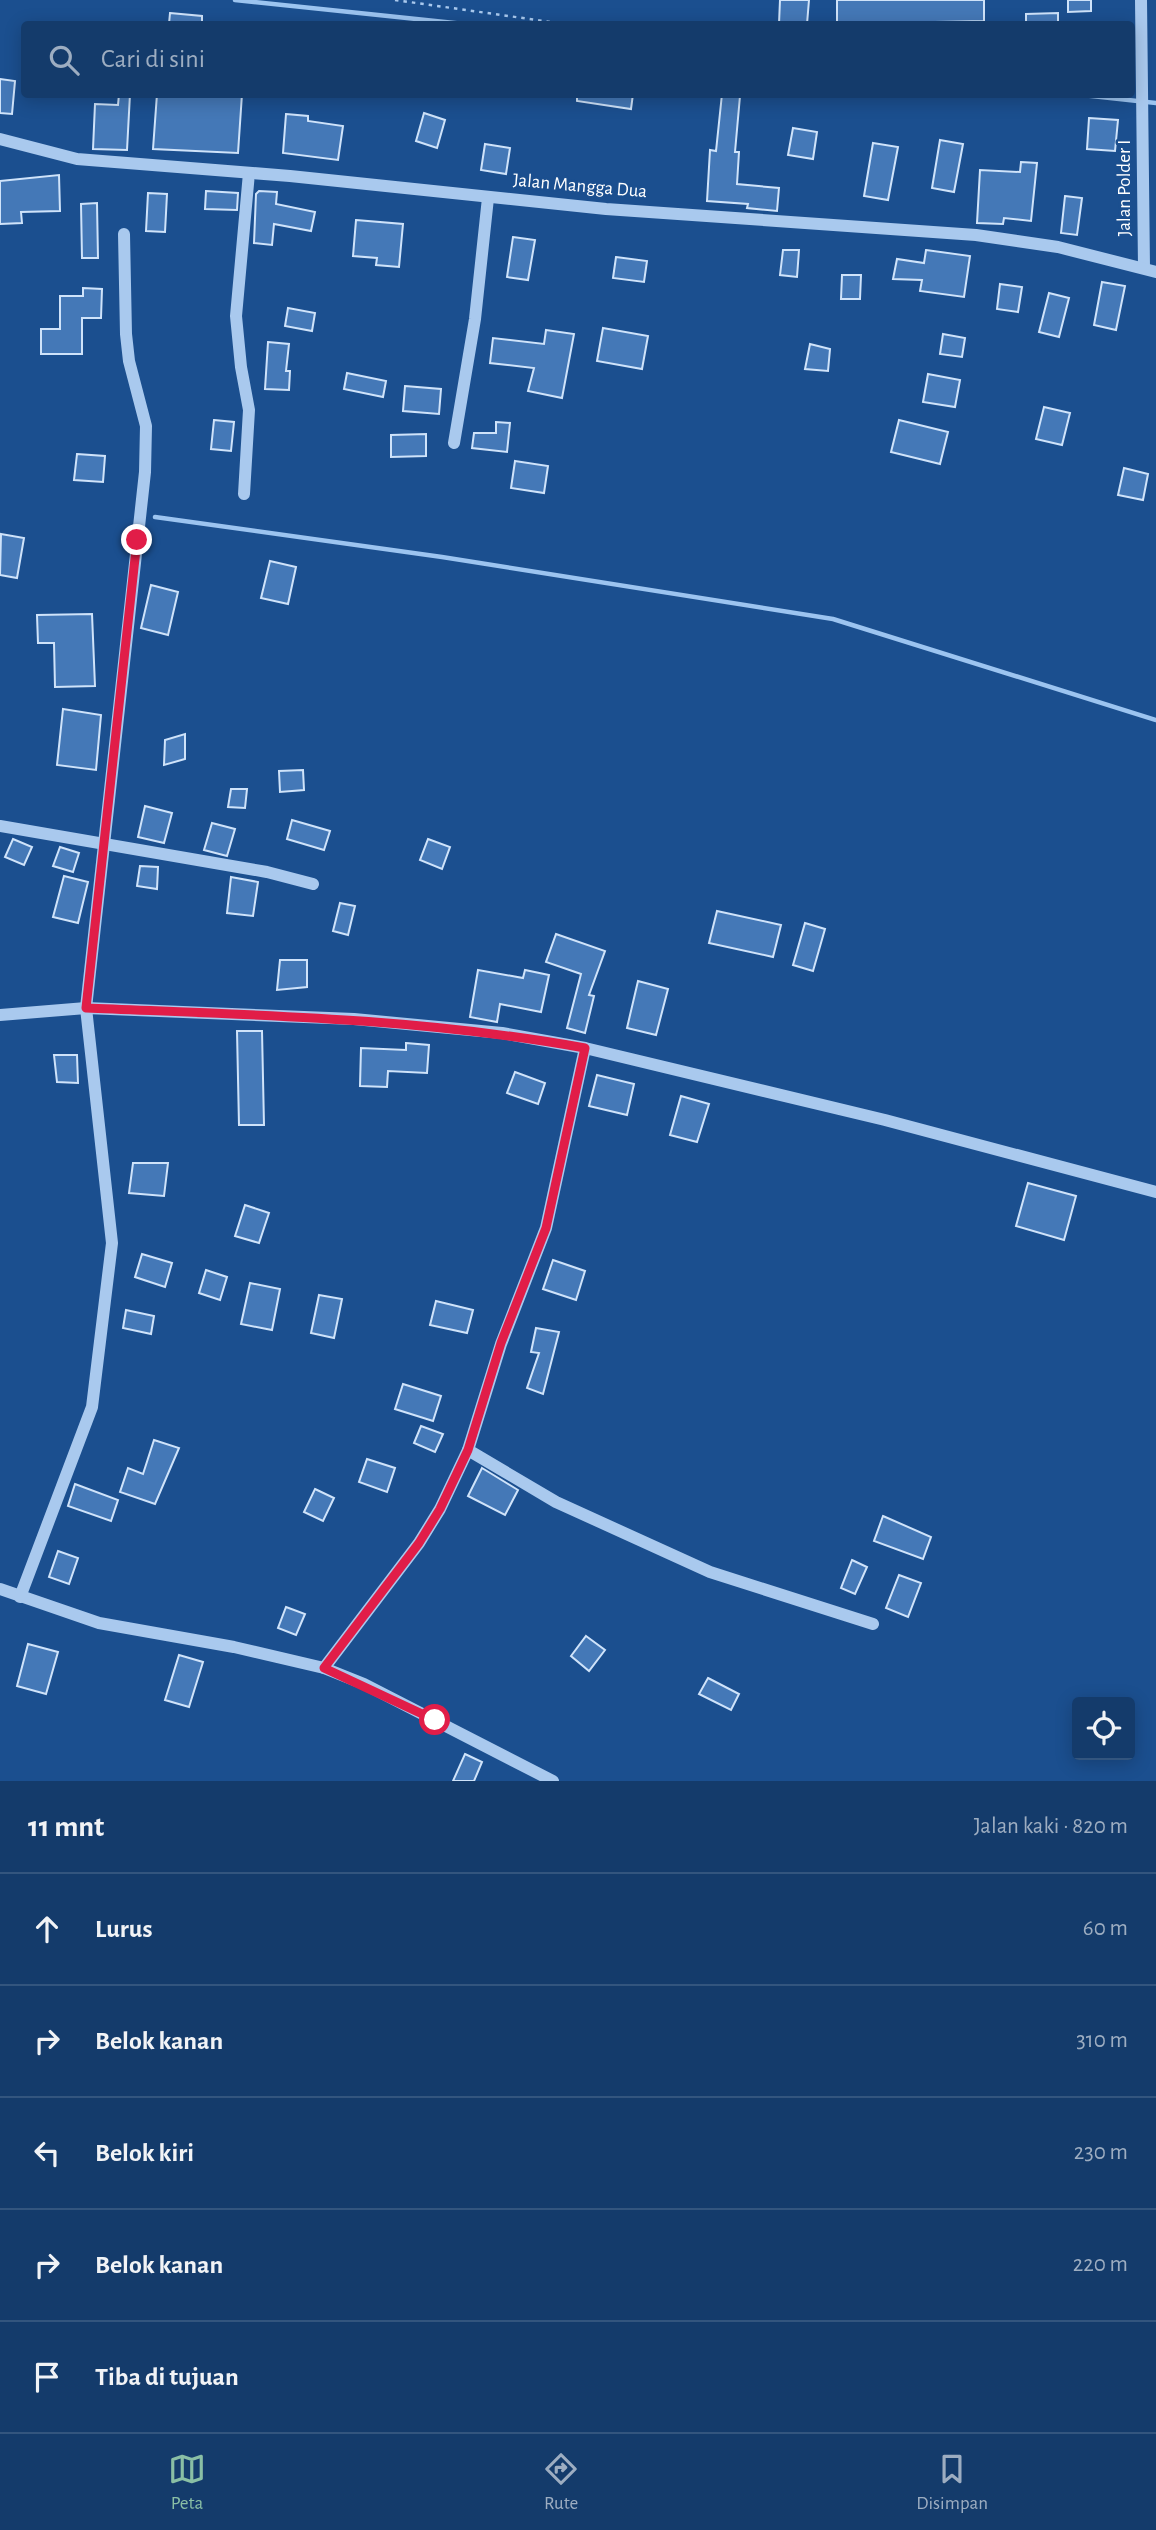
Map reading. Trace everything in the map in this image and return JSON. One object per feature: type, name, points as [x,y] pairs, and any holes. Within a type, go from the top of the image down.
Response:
[{"type":"street","name":"Jalan Polder I","points":[[1141,0],[1150,270]]},
{"type":"street","name":"Jalan Mangga Dua","points":[[0,138],[77,159],[249,173],[488,198],[976,235],[1058,247],[1150,270]]},
{"type":"street","points":[[244,495],[249,410],[241,368],[236,316],[249,173]]},
{"type":"street","points":[[454,443],[475,319],[488,198]]},
{"type":"street","points":[[20,1597],[92,1407],[112,1243],[86,1008],[145,472],[146,426],[129,361],[124,234]]},
{"type":"street","points":[[0,826],[267,872],[313,884]]},
{"type":"street","points":[[0,1015],[86,1008],[354,1018],[502,1033],[585,1048],[885,1119],[1156,1192]]},
{"type":"street","points":[[324,1668],[419,1543],[440,1509],[468,1450],[501,1343],[546,1228],[585,1048]]},
{"type":"street","points":[[468,1450],[555,1502],[710,1572],[873,1624]]},
{"type":"street","points":[[0,1589],[99,1623],[234,1647],[324,1668],[363,1684],[553,1781]]},
{"type":"path","points":[[395,0],[544,21]]},
{"type":"building","points":[[780,0],[809,0],[807,21],[779,21]]},
{"type":"building","points":[[837,0],[984,0],[984,21],[837,21]]},
{"type":"building","points":[[1068,0],[1091,0],[1091,11],[1068,12]]},
{"type":"building","points":[[170,13],[202,16],[202,21],[169,21]]},
{"type":"building","points":[[1058,13],[1058,21],[1026,21],[1026,14]]},
{"type":"building","points":[[0,79],[15,81],[12,114],[0,113]]},
{"type":"building","points":[[119,98],[130,98],[127,150],[93,149],[95,104],[118,105]]},
{"type":"building","points":[[157,98],[242,98],[238,153],[153,149]]},
{"type":"building","points":[[577,98],[632,98],[631,109],[577,101]]},
{"type":"building","points":[[722,98],[740,98],[735,152],[739,152],[737,184],[779,188],[777,211],[747,208],[748,204],[707,201],[710,150],[716,151]]},
{"type":"building","points":[[424,113],[445,120],[437,148],[416,141]]},
{"type":"building","points":[[286,114],[308,116],[308,121],[343,126],[338,160],[283,153]]},
{"type":"building","points":[[1089,118],[1118,120],[1115,151],[1087,149]]},
{"type":"building","points":[[793,128],[817,132],[813,159],[788,155]]},
{"type":"building","points":[[940,140],[963,144],[954,192],[932,188]]},
{"type":"building","points":[[873,143],[898,147],[888,200],[864,196]]},
{"type":"building","points":[[485,144],[510,148],[506,174],[481,170]]},
{"type":"building","points":[[1021,162],[1037,163],[1031,221],[1004,218],[1003,224],[977,223],[980,170],[1020,172]]},
{"type":"building","points":[[59,175],[60,211],[21,212],[22,223],[0,224],[0,181]]},
{"type":"building","points":[[206,191],[238,193],[237,210],[205,209]]},
{"type":"building","points":[[259,191],[277,192],[276,204],[315,212],[311,231],[274,224],[272,245],[254,243],[256,194]]},
{"type":"building","points":[[148,193],[167,194],[165,232],[146,231]]},
{"type":"building","points":[[1065,196],[1082,198],[1077,235],[1061,233]]},
{"type":"building","points":[[97,203],[98,258],[82,258],[81,204]]},
{"type":"building","points":[[356,220],[403,224],[399,267],[376,265],[377,258],[353,256]]},
{"type":"building","points":[[513,237],[535,240],[528,280],[507,277]]},
{"type":"building","points":[[783,250],[799,250],[797,277],[780,275]]},
{"type":"building","points":[[926,250],[970,256],[964,297],[920,291],[922,280],[893,279],[897,259],[924,263]]},
{"type":"building","points":[[616,257],[647,261],[644,282],[613,278]]},
{"type":"building","points":[[842,275],[861,275],[860,299],[841,299]]},
{"type":"building","points":[[1102,282],[1125,286],[1116,330],[1094,325]]},
{"type":"building","points":[[1000,284],[1022,287],[1018,312],[997,309]]},
{"type":"building","points":[[83,288],[102,289],[101,318],[82,318],[82,354],[41,354],[41,329],[60,329],[60,296],[83,296]]},
{"type":"building","points":[[1049,293],[1069,298],[1059,337],[1039,332]]},
{"type":"building","points":[[288,308],[315,313],[312,331],[285,326]]},
{"type":"building","points":[[603,328],[648,336],[642,369],[597,361]]},
{"type":"building","points":[[546,330],[574,334],[562,398],[528,391],[534,368],[490,363],[493,338],[544,344]]},
{"type":"building","points":[[943,334],[965,338],[962,357],[940,354]]},
{"type":"building","points":[[268,342],[289,344],[286,371],[290,371],[289,390],[265,389]]},
{"type":"building","points":[[810,344],[830,349],[828,371],[805,369]]},
{"type":"building","points":[[347,373],[386,381],[383,397],[344,389]]},
{"type":"building","points":[[928,374],[960,380],[955,407],[923,402]]},
{"type":"building","points":[[405,386],[441,389],[439,414],[403,411]]},
{"type":"building","points":[[1044,407],[1070,413],[1062,445],[1036,439]]},
{"type":"building","points":[[214,420],[234,422],[231,451],[211,449]]},
{"type":"building","points":[[899,420],[948,432],[940,464],[891,452]]},
{"type":"building","points":[[496,422],[510,423],[507,452],[472,448],[474,433],[496,433]]},
{"type":"building","points":[[426,434],[426,456],[391,457],[391,435]]},
{"type":"building","points":[[77,454],[105,456],[103,482],[74,480]]},
{"type":"building","points":[[515,461],[548,466],[544,493],[511,488]]},
{"type":"building","points":[[1124,468],[1148,474],[1143,500],[1118,495]]},
{"type":"building","points":[[1,534],[24,538],[17,578],[0,575]]},
{"type":"building","points":[[270,561],[296,567],[288,604],[261,598]]},
{"type":"building","points":[[151,585],[178,592],[168,635],[141,628]]},
{"type":"building","points":[[92,614],[95,686],[55,687],[54,643],[38,643],[37,615]]},
{"type":"building","points":[[63,709],[101,715],[96,770],[57,765]]},
{"type":"building","points":[[185,734],[185,759],[164,765],[165,740]]},
{"type":"building","points":[[303,770],[304,790],[280,792],[279,771]]},
{"type":"building","points":[[231,789],[247,789],[245,808],[228,807]]},
{"type":"building","points":[[145,806],[172,813],[164,843],[138,837]]},
{"type":"building","points":[[292,820],[330,831],[324,850],[287,839]]},
{"type":"building","points":[[212,823],[235,829],[227,856],[204,850]]},
{"type":"building","points":[[13,839],[32,847],[24,865],[5,857]]},
{"type":"building","points":[[428,839],[450,847],[442,869],[420,860]]},
{"type":"building","points":[[60,847],[79,853],[73,872],[53,866]]},
{"type":"building","points":[[140,866],[158,867],[157,889],[137,886]]},
{"type":"building","points":[[64,876],[88,882],[78,923],[53,917]]},
{"type":"building","points":[[231,877],[258,882],[253,916],[227,913]]},
{"type":"building","points":[[340,903],[355,906],[348,935],[333,931]]},
{"type":"building","points":[[717,911],[781,925],[773,957],[709,943]]},
{"type":"building","points":[[805,923],[825,929],[813,971],[793,965]]},
{"type":"building","points":[[556,934],[605,951],[589,995],[594,996],[585,1033],[567,1028],[581,974],[546,962]]},
{"type":"building","points":[[280,960],[307,960],[307,987],[277,990]]},
{"type":"building","points":[[478,970],[523,978],[525,970],[549,975],[541,1012],[500,1004],[497,1022],[470,1017]]},
{"type":"building","points":[[638,981],[668,989],[656,1035],[627,1028]]},
{"type":"building","points":[[237,1031],[262,1031],[264,1125],[239,1125]]},
{"type":"building","points":[[406,1043],[429,1045],[427,1073],[388,1071],[387,1087],[360,1086],[361,1048],[406,1050]]},
{"type":"building","points":[[54,1055],[77,1055],[78,1083],[57,1082]]},
{"type":"building","points":[[515,1072],[545,1083],[538,1104],[507,1093]]},
{"type":"building","points":[[597,1075],[634,1084],[627,1115],[589,1106]]},
{"type":"building","points":[[681,1096],[709,1104],[697,1142],[670,1135]]},
{"type":"building","points":[[133,1163],[168,1163],[164,1196],[129,1193]]},
{"type":"building","points":[[1028,1183],[1076,1196],[1064,1240],[1016,1226]]},
{"type":"building","points":[[245,1205],[269,1213],[259,1243],[235,1236]]},
{"type":"building","points":[[142,1254],[172,1263],[165,1287],[135,1277]]},
{"type":"building","points":[[553,1260],[585,1271],[576,1300],[543,1289]]},
{"type":"building","points":[[206,1270],[227,1277],[220,1300],[199,1293]]},
{"type":"building","points":[[250,1283],[280,1289],[272,1330],[241,1324]]},
{"type":"building","points":[[319,1295],[342,1299],[334,1338],[311,1333]]},
{"type":"building","points":[[436,1301],[473,1310],[467,1333],[430,1325]]},
{"type":"building","points":[[126,1310],[154,1316],[151,1334],[123,1328]]},
{"type":"building","points":[[536,1328],[559,1332],[543,1394],[527,1388],[539,1353],[531,1352]]},
{"type":"building","points":[[403,1384],[441,1396],[433,1421],[395,1409]]},
{"type":"building","points":[[421,1426],[443,1434],[435,1452],[414,1443]]},
{"type":"building","points":[[154,1440],[179,1448],[155,1504],[120,1492],[128,1468],[143,1474]]},
{"type":"building","points":[[367,1459],[395,1468],[387,1492],[359,1482]]},
{"type":"building","points":[[482,1468],[518,1490],[505,1515],[468,1496]]},
{"type":"building","points":[[75,1484],[118,1500],[111,1521],[68,1506]]},
{"type":"building","points":[[315,1489],[334,1498],[323,1521],[304,1512]]},
{"type":"building","points":[[883,1516],[931,1537],[923,1559],[874,1541]]},
{"type":"building","points":[[58,1551],[78,1558],[69,1584],[49,1577]]},
{"type":"building","points":[[852,1560],[867,1567],[855,1594],[841,1588]]},
{"type":"building","points":[[899,1575],[921,1583],[908,1617],[886,1608]]},
{"type":"building","points":[[286,1607],[305,1614],[296,1635],[278,1628]]},
{"type":"building","points":[[586,1636],[605,1650],[589,1671],[571,1656]]},
{"type":"building","points":[[28,1644],[58,1652],[46,1694],[17,1686]]},
{"type":"building","points":[[179,1655],[203,1662],[189,1707],[165,1700]]},
{"type":"building","points":[[708,1678],[739,1694],[731,1710],[699,1694]]},
{"type":"building","points":[[465,1754],[482,1762],[474,1781],[453,1781]]},
{"type":"waterway","points":[[235,0],[435,21]]},
{"type":"waterway","points":[[1110,98],[1156,103]]},
{"type":"waterway","points":[[155,517],[442,557],[833,619],[1156,720]]},
{"type":"route","points":[[137,540],[86,1008],[354,1018],[502,1033],[585,1048],[546,1228],[523,1281],[501,1343],[476,1429],[458,1474],[419,1543],[324,1668],[435,1720]]}]
